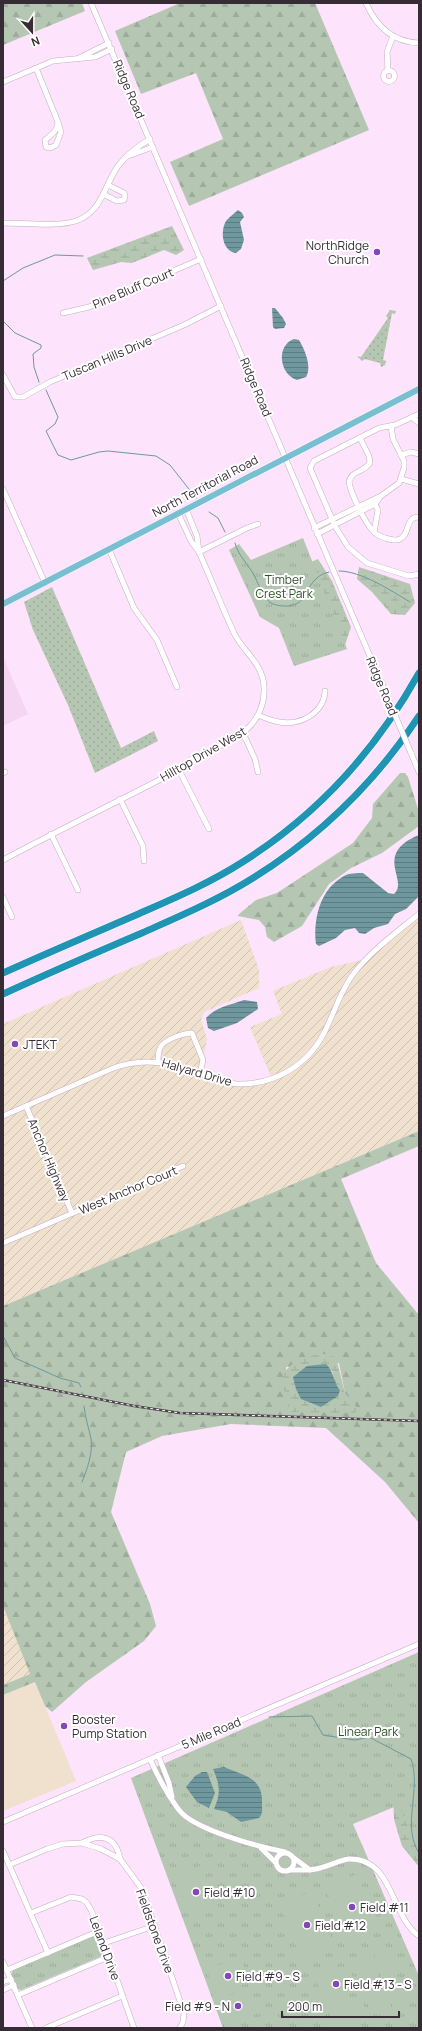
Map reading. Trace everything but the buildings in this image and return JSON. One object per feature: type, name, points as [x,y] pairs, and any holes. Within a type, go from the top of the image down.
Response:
[{"type":"highway","points":[[3,973],[204,883],[241,863],[271,843],[306,816],[358,762],[392,718],[419,673]]},
{"type":"highway","points":[[3,994],[217,899],[264,871],[300,846],[346,805],[390,756],[419,716]]},
{"type":"main road","name":"North Territorial Road","points":[[3,604],[419,388]]},
{"type":"street","name":"Ridge Road","points":[[91,3],[419,772]]},
{"type":"street","points":[[366,3],[376,22],[393,36],[408,42],[419,43]]},
{"type":"street","points":[[388,70],[387,52],[393,36]]},
{"type":"street","points":[[78,58],[109,43]]},
{"type":"street","points":[[3,82],[59,60],[95,57],[112,50]]},
{"type":"street","points":[[36,68],[58,122],[61,132],[56,144],[50,148],[46,147],[45,140],[57,129],[58,122]]},
{"type":"street","points":[[3,223],[64,223],[77,221],[91,213],[118,167],[133,149],[150,139]]},
{"type":"street","points":[[128,156],[153,147]]},
{"type":"street","points":[[103,194],[117,201],[124,200],[124,193],[108,185]]},
{"type":"street","name":"Pine Bluff Court","points":[[63,313],[89,307],[201,259]]},
{"type":"street","name":"Tuscan Hills Drive","points":[[3,375],[14,397],[23,397],[42,386],[184,325],[221,306]]},
{"type":"street","points":[[419,414],[391,426],[379,428],[314,461],[310,466],[310,471],[342,540],[364,562],[406,575],[419,574]]},
{"type":"street","points":[[412,417],[419,423]]},
{"type":"street","points":[[317,534],[381,496],[396,486],[401,479],[404,465],[393,439],[391,426]]},
{"type":"street","points":[[360,438],[369,456],[370,464],[366,468],[352,475],[349,482],[361,509],[374,532],[393,539],[400,539],[404,535],[409,522],[414,518],[419,517]]},
{"type":"street","points":[[401,455],[411,452],[419,454]]},
{"type":"street","points":[[401,479],[419,484]]},
{"type":"street","points":[[3,489],[45,582]]},
{"type":"street","points":[[361,509],[375,504],[381,496]]},
{"type":"street","points":[[374,532],[378,510],[375,504]]},
{"type":"street","name":"Hilltop Drive West","points":[[186,508],[197,536],[199,552]]},
{"type":"street","name":"Hilltop Drive West","points":[[3,860],[243,733],[258,715],[264,694],[261,671],[254,658],[235,633],[199,552],[191,541],[178,513]]},
{"type":"street","points":[[314,528],[334,523]]},
{"type":"street","points":[[199,552],[258,524]]},
{"type":"street","points":[[109,549],[134,608],[154,635],[177,687]]},
{"type":"street","points":[[258,715],[282,722],[303,719],[320,708],[325,698],[325,691]]},
{"type":"street","points":[[243,733],[255,759],[258,772]]},
{"type":"street","points":[[178,768],[209,829]]},
{"type":"street","points":[[120,799],[143,846],[144,861]]},
{"type":"street","points":[[50,834],[78,890]]},
{"type":"street","points":[[3,897],[12,917]]},
{"type":"street","name":"Halyard Drive","points":[[3,1116],[119,1066],[140,1061],[158,1061],[227,1082],[248,1084],[273,1079],[294,1068],[307,1058],[319,1042],[346,985],[356,970],[419,914]]},
{"type":"street","points":[[158,1061],[160,1049],[164,1044],[185,1034],[192,1033],[203,1060],[200,1074]]},
{"type":"street","name":"Anchor Highway","points":[[26,1106],[72,1213]]},
{"type":"street","name":"West Anchor Court","points":[[3,1243],[183,1166]]},
{"type":"street","name":"5 Mile Road","points":[[3,1822],[419,1644]]},
{"type":"street","points":[[158,1755],[169,1782],[172,1798]]},
{"type":"street","points":[[150,1759],[163,1785],[179,1810],[193,1822],[261,1848],[285,1852],[293,1857],[302,1866],[311,1870]]},
{"type":"street","points":[[82,1843],[92,1838],[104,1837],[113,1842],[118,1849],[120,1859]]},
{"type":"street","name":"Fieldstone Drive","points":[[9,1865],[63,1844],[82,1843],[101,1849],[120,1859],[142,1889],[184,2013],[183,2022],[180,2028]]},
{"type":"street","points":[[261,1848],[275,1862],[279,1870],[284,1872],[290,1870],[311,1870],[348,1859],[362,1861],[375,1868],[385,1879],[403,1919],[419,1936]]},
{"type":"street","points":[[3,1852],[48,1953]]},
{"type":"street","points":[[275,1862],[279,1854],[285,1852]]},
{"type":"street","points":[[290,1870],[294,1863],[293,1857]]},
{"type":"street","name":"Leland Drive","points":[[31,1913],[71,1897],[82,1899],[91,1910],[134,2028]]},
{"type":"street","points":[[104,1943],[154,1926]]},
{"type":"street","points":[[7,1970],[99,1932]]},
{"type":"street","points":[[18,1995],[108,1957]]},
{"type":"street","points":[[4,1962],[32,2028]]},
{"type":"street","points":[[3,1982],[11,1979]]},
{"type":"street","points":[[3,1990],[14,1985]]},
{"type":"street","points":[[46,2028],[122,1996]]},
{"type":"shaded area","points":[[238,210],[244,217],[240,222],[244,240],[241,249],[236,253],[228,249],[225,245],[223,230],[226,221]]},
{"type":"shaded area","points":[[272,308],[275,308],[283,318],[286,324],[284,328],[275,329],[273,327]]},
{"type":"shaded area","points":[[294,339],[299,340],[308,364],[308,373],[306,377],[297,380],[291,377],[287,372],[282,360],[284,348]]},
{"type":"shaded area","points":[[3,657],[28,714],[3,726]]},
{"type":"shaded area","points":[[419,835],[419,896],[406,909],[395,914],[388,924],[374,928],[365,934],[359,933],[355,928],[345,930],[336,938],[319,946],[316,944],[315,934],[317,915],[329,889],[346,875],[363,873],[388,893],[394,894],[398,889],[395,859],[398,850],[405,842]]},
{"type":"shaded area","points":[[419,915],[419,1131],[3,1306],[3,1024],[241,920],[259,970],[259,988],[204,1012],[201,1020],[207,1039],[200,1074],[230,1083],[272,1079],[250,1027],[282,1014],[273,991],[331,967],[367,959]]},
{"type":"shaded area","points":[[244,1000],[257,1002],[258,1009],[237,1023],[214,1031],[208,1028],[206,1018],[210,1014],[214,1011]]},
{"type":"shaded area","points":[[326,1364],[331,1370],[340,1390],[338,1396],[321,1407],[301,1399],[296,1389],[293,1377],[307,1366]]},
{"type":"shaded area","points":[[3,1606],[30,1674],[3,1685]]},
{"type":"shaded area","points":[[35,1682],[76,1781],[3,1811],[3,1695]]},
{"type":"shaded area","points":[[224,1767],[245,1775],[256,1783],[261,1794],[262,1809],[259,1818],[241,1822],[227,1812],[214,1809],[219,1794],[219,1789],[213,1769]]},
{"type":"shaded area","points":[[202,1772],[207,1772],[215,1793],[209,1808],[197,1802],[186,1787],[195,1776]]},
{"type":"green space","points":[[3,3],[82,3],[85,11],[3,45]]},
{"type":"green space","points":[[180,3],[315,3],[369,130],[189,206],[170,162],[223,139],[196,73],[141,94],[115,31]]},
{"type":"green space","points":[[172,226],[184,250],[176,255],[164,250],[132,263],[121,262],[93,270],[87,258]]},
{"type":"green space","points":[[390,310],[396,311],[395,314],[392,313],[383,360],[386,361],[385,365],[381,367],[380,363],[365,359],[362,361],[357,356],[361,357],[388,318],[386,316]]},
{"type":"green space","name":"Timber Crest Park","points":[[303,538],[347,649],[294,666],[279,628],[260,617],[229,550],[239,544],[251,560]]},
{"type":"green space","points":[[318,559],[332,581],[351,627],[344,648],[298,659],[264,583]]},
{"type":"green space","points":[[359,567],[410,584],[415,603],[405,615],[391,614],[372,592],[357,579]]},
{"type":"green space","points":[[52,587],[121,748],[154,731],[158,741],[95,773],[68,705],[33,630],[24,602]]},
{"type":"green space","points":[[400,773],[405,773],[408,777],[419,812],[419,826],[382,853],[351,868],[329,884],[302,926],[274,942],[267,937],[265,927],[259,920],[238,916],[256,900],[277,893],[353,843],[372,818],[373,804]]},
{"type":"green space","points":[[419,1131],[419,1146],[341,1179],[376,1263],[419,1315],[419,1523],[385,1482],[326,1428],[231,1424],[162,1436],[126,1452],[111,1512],[150,1604],[156,1626],[144,1641],[86,1682],[52,1712],[45,1706],[35,1682],[3,1695],[3,1685],[30,1674],[3,1606],[3,1306]],"holes":[[[339,1363],[345,1393],[290,1412],[286,1367]]]},
{"type":"green space","points":[[321,1353],[336,1357],[345,1393],[358,1409],[354,1413],[290,1412],[281,1379],[288,1368],[297,1361]],"holes":[[[332,1370],[334,1381],[340,1390],[311,1404]]]},
{"type":"green space","name":"Linear Park","points":[[419,1652],[419,1853],[399,1805],[353,1824],[419,1976],[419,2028],[223,2028],[131,1778]]},
{"type":"green space","points":[[419,1747],[419,1867],[402,1846],[394,1819],[393,1796]]},
{"type":"green space","name":"Field #10","points":[[202,1865],[217,1908],[190,1918],[175,1875]]},
{"type":"green space","name":"Field #11","points":[[357,1874],[380,1927],[347,1941],[325,1887]]},
{"type":"green space","name":"Field #12","points":[[312,1891],[334,1946],[301,1959],[279,1904]]},
{"type":"green space","points":[[93,1935],[99,1938],[104,1953],[102,1956],[21,1990],[17,1989],[11,1974],[13,1970]]},
{"type":"green space","points":[[389,1949],[398,1973],[383,1979],[374,1954]]},
{"type":"green space","points":[[371,1956],[380,1980],[365,1986],[356,1961]]},
{"type":"green space","name":"Field #9 - S","points":[[241,1958],[248,1983],[214,1994],[207,1969]]},
{"type":"green space","name":"Field #13 - S","points":[[348,1965],[358,1989],[325,2002],[315,1978]]},
{"type":"green space","points":[[401,1978],[411,2003],[396,2009],[386,1984]]},
{"type":"green space","points":[[383,1985],[392,2010],[377,2016],[368,1991]]},
{"type":"green space","name":"Field #9 - N","points":[[251,1988],[259,2013],[225,2024],[217,1999]]},
{"type":"green space","points":[[360,1995],[369,2019],[347,2028],[335,2028],[327,2008]]},
{"type":"waterway","points":[[3,281],[23,268],[55,255],[83,256]]},
{"type":"waterway","points":[[3,321],[15,333],[41,345],[41,348],[33,354],[34,367],[39,382]]},
{"type":"waterway","points":[[46,390],[58,417],[55,424],[46,431],[58,455],[71,460],[108,451],[156,456],[170,465],[196,498]]},
{"type":"waterway","points":[[209,512],[218,518],[225,532]]},
{"type":"waterway","points":[[235,543],[239,552],[253,573],[263,595],[275,605],[289,606],[298,603],[316,579],[329,572]]},
{"type":"waterway","points":[[339,571],[357,574],[385,587],[410,602]]},
{"type":"waterway","points":[[3,1336],[15,1358],[60,1378],[79,1383],[81,1387]]},
{"type":"waterway","points":[[82,1482],[91,1450],[91,1439],[84,1406]]},
{"type":"waterway","points":[[269,1717],[312,1716],[323,1735],[355,1740],[369,1737],[411,1759],[414,1771],[411,1819],[412,1831],[414,1842],[419,1853]]},
{"type":"railway","points":[[3,1380],[134,1406],[180,1413],[419,1421]]},
{"type":"place","name":"NorthRidge Church","points":[[377,252]]},
{"type":"place","name":"JTEKT","points":[[15,1044]]},
{"type":"place","name":"Booster Pump Station","points":[[64,1726]]},
{"type":"place","name":"Field #10","points":[[196,1892]]},
{"type":"place","name":"Field #11","points":[[352,1907]]},
{"type":"place","name":"Field #12","points":[[307,1925]]},
{"type":"place","name":"Field #9 - S","points":[[228,1976]]},
{"type":"place","name":"Field #13 - S","points":[[336,1984]]},
{"type":"place","name":"Field #9 - N","points":[[238,2006]]}]
